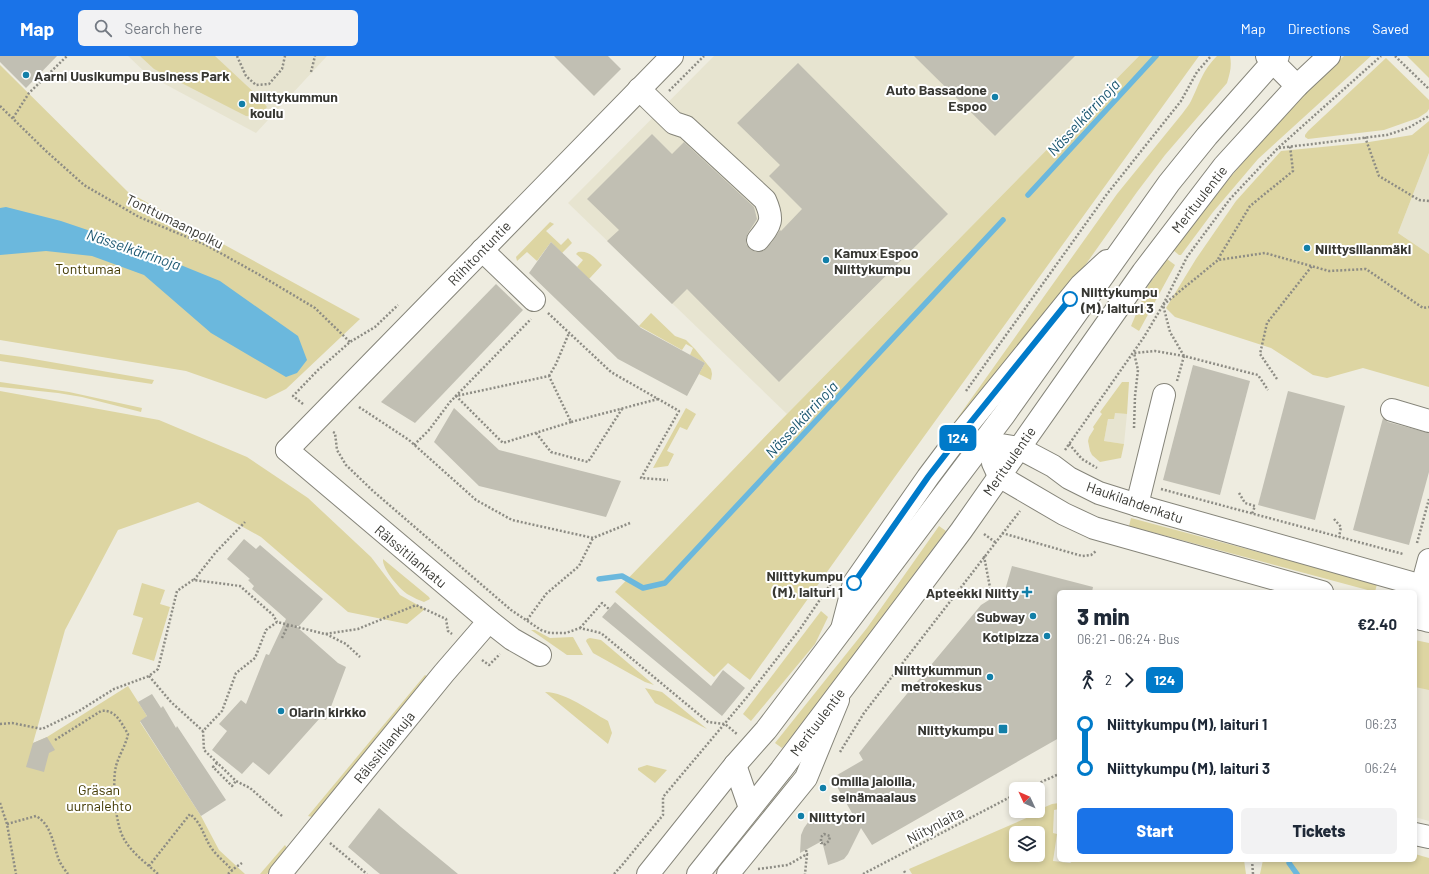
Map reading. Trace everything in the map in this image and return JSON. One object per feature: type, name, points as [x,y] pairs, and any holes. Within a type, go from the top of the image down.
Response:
[{"type":"main road","name":"Merituulentie","points":[[698,874],[844,687],[956,537],[1143,272],[1219,172],[1297,86],[1328,56]]},
{"type":"main road","name":"Riihitontuntie","points":[[287,450],[639,89],[668,57]]},
{"type":"main road","points":[[648,874],[712,794],[766,730],[842,631],[983,442],[1121,248],[1169,183],[1207,136],[1272,58],[1297,86]]},
{"type":"main road","points":[[639,89],[674,123],[686,127],[765,200],[771,219],[769,227],[758,240]]},
{"type":"main road","points":[[842,631],[854,583],[928,477],[1081,285],[1121,248]]},
{"type":"main road","points":[[482,250],[538,310]]},
{"type":"main road","points":[[1137,505],[1164,395]]},
{"type":"main road","points":[[1392,410],[1429,421]]},
{"type":"main road","points":[[983,442],[999,476],[1064,514],[1094,528],[1315,590]]},
{"type":"main road","name":"Haukilahdenkatu","points":[[983,442],[1019,448],[1053,466],[1068,478],[1099,493],[1425,587]]},
{"type":"main road","name":"Rälssitilankatu","points":[[287,450],[489,621],[512,639],[540,655]]},
{"type":"main road","points":[[900,519],[931,512]]},
{"type":"main road","points":[[1424,616],[1425,587],[1429,560]]},
{"type":"main road","name":"Rälssitilankuja","points":[[280,874],[444,673],[489,621]]},
{"type":"main road","points":[[728,874],[806,778],[844,687]]},
{"type":"main road","points":[[735,766],[750,808]]},
{"type":"main road","points":[[712,794],[750,808]]},
{"type":"main road","points":[[1417,835],[1429,838]]},
{"type":"path","points":[[13,118],[29,93],[67,56]]},
{"type":"path","points":[[237,56],[246,76],[256,85],[269,84],[282,69],[285,56]]},
{"type":"path","points":[[311,72],[315,56]]},
{"type":"path","points":[[963,396],[1107,194],[1181,102],[1197,72],[1211,56]]},
{"type":"path","points":[[1395,56],[1429,89]]},
{"type":"path","name":"Tonttumaanpolku","points":[[0,106],[46,151],[84,185],[139,217],[206,245],[258,274],[315,308],[350,342],[318,370],[292,396]]},
{"type":"path","points":[[1278,148],[1387,135],[1408,128],[1429,116]]},
{"type":"path","points":[[1365,137],[1379,176],[1420,200],[1429,201]]},
{"type":"path","points":[[1164,395],[1174,391],[1184,356],[1170,332],[1163,305],[1218,260],[1250,206],[1293,171],[1290,146]]},
{"type":"path","points":[[1218,260],[1264,253],[1329,271],[1366,269],[1423,308],[1429,307]]},
{"type":"path","points":[[1277,379],[1260,354],[1267,323],[1312,266]]},
{"type":"path","points":[[414,445],[429,430],[456,396],[538,310],[569,333],[611,372],[679,410],[641,478],[668,480]]},
{"type":"path","points":[[456,396],[549,376],[556,364],[569,333]]},
{"type":"path","points":[[1133,434],[1138,370],[1134,352],[1155,351],[1184,356],[1258,375],[1268,390]]},
{"type":"path","points":[[549,376],[570,422]]},
{"type":"path","points":[[456,396],[503,443],[570,422],[659,399]]},
{"type":"path","points":[[359,407],[409,440],[476,500],[512,520],[593,538],[630,523]]},
{"type":"path","points":[[536,433],[551,452],[588,462],[622,409]]},
{"type":"path","points":[[335,433],[337,450],[351,471],[475,580],[511,610],[541,630],[550,634],[566,633],[580,628],[602,603],[609,609]]},
{"type":"path","points":[[1069,444],[1082,459],[1101,469]]},
{"type":"path","points":[[1142,484],[1403,554]]},
{"type":"path","points":[[1239,493],[1245,503],[1254,506],[1252,514]]},
{"type":"path","points":[[1334,519],[1341,527],[1339,537]]},
{"type":"path","points":[[0,724],[12,723],[42,729],[78,711],[114,689],[149,676],[158,669],[177,591],[193,580],[216,552],[245,522]]},
{"type":"path","points":[[1002,533],[1082,556],[1091,555],[1097,550]]},
{"type":"path","points":[[527,620],[546,594],[579,566],[593,538]]},
{"type":"path","points":[[984,556],[992,598]]},
{"type":"path","points":[[614,874],[663,815],[663,797],[725,724],[800,629],[836,577]]},
{"type":"path","points":[[193,580],[240,586],[273,615],[277,622],[325,634],[346,644],[360,657]]},
{"type":"path","points":[[325,634],[358,629],[416,605]]},
{"type":"path","points":[[277,622],[266,630],[255,658],[236,673],[222,711],[204,731],[204,750],[236,781],[250,788],[282,816]]},
{"type":"path","points":[[282,638],[288,625]]},
{"type":"path","points":[[580,628],[601,633],[708,722],[725,724]]},
{"type":"path","points":[[149,676],[171,702],[204,731]]},
{"type":"path","points":[[55,740],[101,711],[107,710],[115,714],[128,734],[116,767],[115,795],[123,838],[130,848],[158,874]]},
{"type":"path","points":[[216,763],[213,767],[232,786],[236,781]]},
{"type":"path","points":[[1041,782],[1057,775]]},
{"type":"path","name":"Niitynlaita","points":[[863,874],[1009,798]]},
{"type":"path","points":[[0,803],[7,824],[16,874]]},
{"type":"path","points":[[149,866],[190,814],[196,819],[204,830],[212,849],[232,870]]},
{"type":"path","points":[[7,824],[36,816],[42,820],[48,827],[60,862],[68,874]]},
{"type":"path","points":[[824,834],[830,836],[830,841],[824,844],[820,841],[821,837],[824,834]]},
{"type":"path","points":[[328,841],[367,874]]},
{"type":"path","points":[[805,874],[806,850]]},
{"type":"path","points":[[757,869],[788,865],[807,854]]},
{"type":"path","points":[[1252,862],[1253,874]]},
{"type":"path","points":[[228,874],[242,863]]},
{"type":"shaded area","name":"Niittykummun koulu","points":[[128,56],[327,56],[256,133],[148,75]]},
{"type":"shaded area","points":[[714,56],[1139,56],[787,414],[568,203]]},
{"type":"shaded area","points":[[1429,153],[1429,254],[1398,233]]},
{"type":"shaded area","points":[[1115,413],[1127,414],[1124,444],[1104,441],[1108,419]]},
{"type":"shaded area","points":[[1417,671],[1429,674],[1429,821],[1417,818]]},
{"type":"green space","points":[[140,56],[215,56],[259,97],[267,107],[258,117],[246,116],[154,69]]},
{"type":"green space","points":[[1139,56],[1199,56],[750,680],[728,663],[714,677],[615,592],[787,414]]},
{"type":"green space","points":[[1217,56],[1230,56],[1231,63],[1227,83],[1165,155],[1069,288],[935,462],[929,458],[1117,194],[1187,108],[1205,72]]},
{"type":"green space","points":[[1344,56],[1371,56],[1258,159],[1213,212],[1181,255],[1173,250],[1233,174],[1275,125],[1320,78]]},
{"type":"green space","points":[[1407,56],[1429,56],[1429,78]]},
{"type":"green space","points":[[1386,58],[1429,100],[1429,109],[1427,112],[1418,118],[1384,130],[1308,139],[1305,137],[1308,131]]},
{"type":"green space","name":"Tonttumaa","points":[[0,65],[128,192],[360,319],[286,389],[266,399],[186,371],[0,340]]},
{"type":"green space","points":[[1429,121],[1429,153],[1398,233],[1429,254],[1429,387],[1363,368],[1327,378],[1313,375],[1271,348],[1175,317],[1166,308],[1196,259],[1236,201],[1281,151],[1363,143],[1412,135]]},
{"type":"green space","points":[[550,222],[554,224],[546,231],[561,245],[568,238],[572,243],[562,253],[551,242],[537,261],[527,252],[517,261],[516,257]]},
{"type":"green space","points":[[578,252],[589,253],[602,265],[589,279],[577,267],[583,260],[576,254]]},
{"type":"green space","points":[[1167,259],[1175,265],[1139,331],[1131,326],[1148,286]]},
{"type":"green space","points":[[651,313],[675,336],[686,340],[695,349],[711,369],[711,380],[699,374],[705,363],[690,355],[693,348],[686,344],[682,350],[639,326]]},
{"type":"green space","points":[[0,354],[154,380],[152,384],[0,361]]},
{"type":"green space","points":[[0,382],[69,392],[142,408],[141,412],[82,397],[0,387]]},
{"type":"green space","points":[[1122,382],[1129,382],[1127,414],[1115,413],[1114,419],[1108,419],[1104,441],[1124,444],[1121,458],[1100,462],[1092,455],[1090,451],[1088,441],[1089,437],[1094,429],[1093,427],[1102,414],[1100,412]]},
{"type":"green space","name":"Gräsan uurnalehto","points":[[0,391],[159,420],[247,457],[308,498],[371,557],[400,595],[425,609],[407,624],[348,612],[261,537],[198,502],[118,530],[65,630],[33,743],[47,737],[128,686],[147,716],[140,722],[201,816],[219,850],[245,874],[0,874]]},
{"type":"green space","points":[[686,408],[696,414],[687,430],[680,427],[667,451],[674,454],[668,466],[653,468]]},
{"type":"green space","points":[[1131,518],[1377,584],[1376,590],[1368,590],[1129,526]]},
{"type":"green space","points":[[939,526],[946,531],[799,729],[782,748],[775,743],[867,628]]},
{"type":"green space","points":[[383,559],[430,599],[424,602],[405,592],[388,573],[383,563]]},
{"type":"green space","points":[[142,583],[165,590],[160,604],[170,607],[154,661],[132,654],[143,618],[133,615]]},
{"type":"green space","points":[[821,611],[828,617],[815,644],[751,721],[743,714]]},
{"type":"green space","points":[[531,630],[535,630],[550,638],[573,637],[583,655],[567,655]]},
{"type":"green space","points":[[590,638],[601,640],[654,685],[645,682],[593,653],[586,641]]},
{"type":"green space","points":[[1417,640],[1429,643],[1429,690],[1417,687]]},
{"type":"green space","points":[[425,675],[428,677],[318,813],[312,817],[308,816]]},
{"type":"green space","points":[[645,688],[662,692],[707,729],[655,703]]},
{"type":"green space","points":[[545,692],[562,695],[608,721],[612,733],[608,744]]},
{"type":"green space","points":[[647,765],[667,770],[655,783],[638,770],[638,768]]},
{"type":"green space","points":[[1057,803],[1057,809],[1054,810],[1053,833],[1057,834],[1053,861],[1070,863],[1244,862],[1246,874],[912,874],[909,869],[1026,818],[1045,818],[1045,807]]},
{"type":"green space","points":[[285,845],[288,850],[267,874],[260,874]]},
{"type":"green space","points":[[1417,855],[1429,858],[1429,874],[1260,874],[1263,862],[1417,862]]},
{"type":"water","points":[[6,207],[61,221],[129,244],[220,281],[298,336],[307,360],[297,373],[286,377],[211,333],[144,275],[92,256],[46,251],[0,255],[0,208]]},
{"type":"building","name":"Aarni Uusikumpu Business Park","points":[[0,56],[57,56],[26,88],[0,62]]},
{"type":"building","points":[[554,56],[608,56],[621,69],[594,96]]},
{"type":"building","name":"Auto Bassadone Espoo","points":[[914,56],[1075,56],[995,136]]},
{"type":"building","name":"Kamux Espoo Niittykumpu","points":[[798,63],[948,214],[779,382],[687,289],[672,304],[607,241],[619,230],[587,199],[652,134],[672,154],[684,142],[754,207],[757,219],[748,233],[746,244],[750,249],[756,252],[763,251],[772,242],[780,230],[781,231],[802,209],[769,176],[780,165],[737,123]]},
{"type":"building","points":[[551,242],[641,328],[705,363],[687,396],[618,359],[529,273]]},
{"type":"building","points":[[496,284],[523,310],[415,423],[381,402]]},
{"type":"building","points":[[1193,365],[1250,381],[1220,495],[1163,480]]},
{"type":"building","points":[[1288,391],[1345,406],[1315,520],[1258,505]]},
{"type":"building","points":[[454,408],[499,450],[621,481],[606,517],[479,486],[434,442]]},
{"type":"building","points":[[1383,418],[1388,422],[1429,433],[1429,472],[1409,545],[1353,530]]},
{"type":"building","name":"Olarin kirkko","points":[[244,539],[256,549],[260,545],[323,599],[299,626],[296,626],[338,663],[346,667],[326,720],[320,718],[269,775],[253,762],[242,774],[212,750],[227,731],[219,724],[241,700],[246,704],[266,654],[269,655],[286,619],[252,589],[254,586],[248,580],[250,579],[227,559]]},
{"type":"building","name":"Niittykummun metrokeskus","points":[[1012,566],[1093,587],[1092,590],[1057,590],[1057,739],[872,845],[861,828],[844,859],[828,865],[822,841],[800,853],[801,835],[809,821],[815,817],[823,815],[852,813],[832,778],[863,760],[859,753],[981,605],[1005,590]]},
{"type":"building","points":[[615,602],[711,686],[723,670],[745,688],[722,716],[602,617]]},
{"type":"building","points":[[152,694],[161,708],[163,706],[176,728],[177,726],[226,800],[201,816],[140,721],[147,716],[138,702]]},
{"type":"building","points":[[47,737],[55,750],[49,753],[44,772],[26,767],[33,743]]},
{"type":"building","points":[[379,808],[458,874],[380,874],[375,870],[348,847]]},
{"type":"waterway","name":"Nässelkärrinoja","points":[[1028,195],[1156,56]]},
{"type":"waterway","name":"Nässelkärrinoja","points":[[599,579],[622,576],[643,588],[665,583],[1003,220]]},
{"type":"waterway","points":[[1289,862],[1297,874]]},
{"type":"bus line","name":"124","points":[[854,583],[928,477],[1070,299]]},
{"type":"place","name":"Aarni Uusikumpu Business Park","points":[[26,75]]},
{"type":"place","name":"Auto Bassadone Espoo","points":[[995,97]]},
{"type":"place","name":"Niittykummun koulu","points":[[242,104]]},
{"type":"place","name":"Niittysillanmäki","points":[[1307,248]]},
{"type":"place","name":"Kamux Espoo Niittykumpu","points":[[826,260]]},
{"type":"place","name":"Niittykumpu (M), laituri 3","points":[[1070,299]]},
{"type":"place","name":"Niittykumpu (M), laituri 1","points":[[854,583]]},
{"type":"place","name":"Apteekki Niitty","points":[[1027,592]]},
{"type":"place","name":"Subway","points":[[1033,616]]},
{"type":"place","name":"Kotipizza","points":[[1047,636]]},
{"type":"place","name":"Niittykummun metrokeskus","points":[[990,677]]},
{"type":"place","name":"Olarin kirkko","points":[[281,711]]},
{"type":"place","name":"Niittykumpu","points":[[1003,729]]},
{"type":"place","name":"Omilla jaloilla, seinämaalaus","points":[[823,788]]},
{"type":"place","name":"Niittytori","points":[[801,816]]}]
